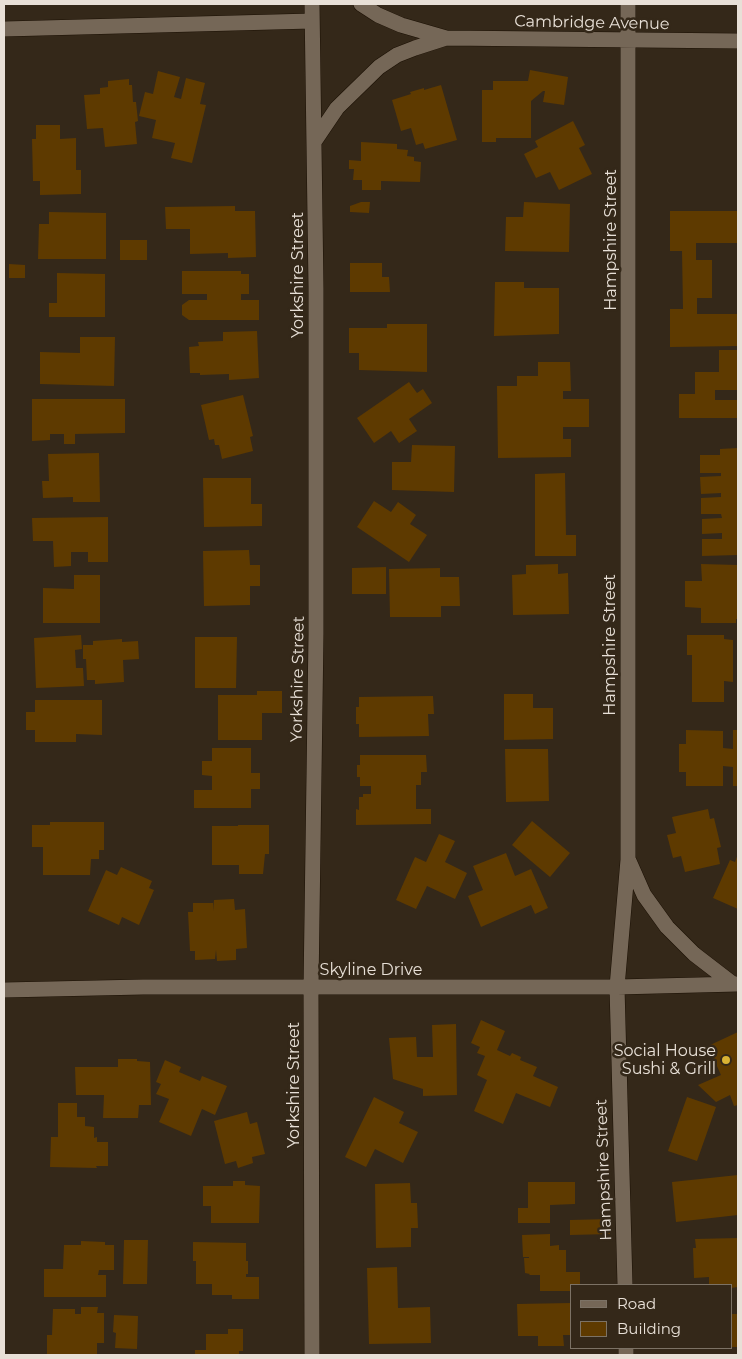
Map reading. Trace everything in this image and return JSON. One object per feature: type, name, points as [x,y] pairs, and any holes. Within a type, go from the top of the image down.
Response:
[{"type":"street","name":"Yorkshire Street","points":[[312,4],[316,634],[311,988],[312,1355]]},
{"type":"street","name":"Cambridge Avenue","points":[[362,4],[378,15],[401,25],[446,38],[738,41]]},
{"type":"street","name":"Hampshire Street","points":[[625,1284],[617,987],[628,860],[628,4]]},
{"type":"street","points":[[4,30],[312,21]]},
{"type":"street","name":"Cambridge Avenue","points":[[314,142],[336,108],[379,66],[397,54],[446,38]]},
{"type":"street","points":[[628,860],[644,895],[667,927],[694,954],[736,984]]},
{"type":"street","name":"Skyline Drive","points":[[4,990],[617,987],[736,984]]},
{"type":"building","points":[[530,70],[568,77],[564,105],[543,102],[545,91],[543,91],[531,101],[531,138],[496,138],[496,142],[482,142],[482,90],[493,90],[493,81],[528,81]]},
{"type":"building","points":[[158,71],[180,77],[174,97],[181,99],[186,78],[205,83],[200,104],[206,105],[192,163],[171,158],[175,143],[152,138],[156,120],[139,116],[145,92],[153,94]]},
{"type":"building","points":[[129,79],[129,85],[132,85],[133,102],[136,102],[138,121],[135,122],[137,144],[105,147],[103,128],[87,129],[84,95],[100,94],[100,88],[108,87],[108,81]]},
{"type":"building","points":[[441,85],[457,140],[425,149],[423,143],[416,145],[411,128],[401,131],[392,100],[411,94],[410,92]]},
{"type":"building","points":[[573,121],[585,145],[579,148],[592,174],[559,190],[550,172],[536,178],[524,154],[538,147],[535,141]]},
{"type":"building","points":[[36,125],[60,125],[60,139],[76,138],[76,170],[81,170],[81,194],[40,195],[40,181],[33,181],[32,139],[36,139]]},
{"type":"building","points":[[361,142],[397,144],[397,149],[408,150],[407,156],[414,157],[414,161],[421,162],[420,182],[381,181],[381,190],[362,190],[362,180],[353,180],[354,169],[349,169],[349,160],[361,161]]},
{"type":"building","points":[[361,202],[370,202],[369,213],[350,212],[350,206]]},
{"type":"building","points":[[524,202],[570,204],[569,252],[505,251],[506,217],[523,217]]},
{"type":"building","points":[[235,206],[235,211],[255,211],[256,257],[228,258],[228,253],[190,254],[190,229],[166,229],[165,207]]},
{"type":"building","points":[[670,211],[738,211],[738,243],[696,243],[696,260],[712,260],[712,298],[697,298],[697,314],[738,314],[738,346],[670,347],[670,309],[683,309],[682,251],[670,251]]},
{"type":"building","points":[[49,212],[106,213],[106,259],[38,259],[39,224],[49,224]]},
{"type":"building","points":[[120,240],[147,240],[147,260],[120,260]]},
{"type":"building","points":[[350,263],[382,263],[382,277],[389,277],[390,292],[350,292]]},
{"type":"building","points":[[9,264],[25,265],[25,278],[9,278]]},
{"type":"building","points":[[182,271],[241,271],[241,274],[249,274],[249,294],[241,294],[241,300],[259,300],[259,320],[189,320],[182,315],[182,305],[189,300],[207,300],[207,294],[182,294]]},
{"type":"building","points":[[57,273],[105,274],[105,317],[49,317],[49,303],[57,303]]},
{"type":"building","points":[[495,282],[524,282],[524,288],[559,288],[559,334],[494,336]]},
{"type":"building","points":[[387,324],[427,324],[427,372],[359,370],[359,353],[349,353],[349,328],[387,328]]},
{"type":"building","points":[[257,331],[259,378],[229,380],[229,374],[200,375],[200,373],[190,373],[189,347],[199,346],[198,342],[223,341],[223,332]]},
{"type":"building","points":[[80,337],[115,337],[114,386],[40,384],[40,352],[80,353]]},
{"type":"building","points":[[719,350],[738,350],[738,390],[715,390],[715,400],[738,400],[738,418],[679,418],[679,394],[695,394],[695,372],[719,372]]},
{"type":"building","points":[[538,362],[570,362],[571,391],[563,391],[563,399],[589,399],[589,427],[563,427],[563,439],[571,439],[571,457],[498,458],[497,386],[517,386],[517,376],[538,376]]},
{"type":"building","points":[[409,382],[417,393],[423,389],[432,403],[409,419],[417,431],[399,443],[391,431],[374,443],[357,418]]},
{"type":"building","points":[[243,395],[253,436],[250,437],[253,451],[222,459],[219,445],[215,445],[214,439],[209,440],[201,405]]},
{"type":"building","points":[[32,399],[125,399],[125,433],[75,434],[75,444],[64,444],[64,434],[50,434],[50,440],[32,441]]},
{"type":"building","points":[[412,445],[455,446],[454,492],[392,490],[392,462],[411,462]]},
{"type":"building","points":[[738,448],[738,555],[702,556],[702,539],[722,539],[722,533],[702,534],[702,519],[722,518],[721,514],[701,514],[701,498],[721,497],[721,493],[701,494],[700,477],[721,476],[721,473],[700,473],[700,455],[720,455],[720,449]]},
{"type":"building","points":[[99,453],[100,502],[73,502],[73,497],[43,498],[42,481],[49,481],[48,454]]},
{"type":"building","points":[[565,473],[566,535],[576,535],[576,556],[535,556],[535,474]]},
{"type":"building","points":[[203,478],[251,478],[251,504],[262,504],[262,526],[204,527]]},
{"type":"building","points":[[374,501],[391,512],[398,502],[416,515],[410,524],[427,535],[409,562],[357,527]]},
{"type":"building","points":[[108,517],[108,562],[88,562],[88,552],[71,552],[71,566],[54,567],[53,541],[33,541],[32,518]]},
{"type":"building","points":[[249,550],[250,565],[260,565],[260,586],[250,586],[250,605],[204,606],[203,551]]},
{"type":"building","points":[[558,564],[558,574],[568,573],[569,614],[513,615],[512,575],[526,574],[526,565]]},
{"type":"building","points":[[701,564],[738,565],[738,619],[736,619],[736,623],[701,623],[701,608],[685,607],[685,581],[702,581]]},
{"type":"building","points":[[386,567],[386,594],[352,594],[352,568]]},
{"type":"building","points":[[440,568],[440,577],[459,577],[460,606],[441,606],[441,617],[390,617],[389,569]]},
{"type":"building","points":[[74,575],[100,575],[100,623],[43,623],[43,588],[74,589]]},
{"type":"building","points":[[81,635],[82,649],[75,650],[76,668],[83,668],[84,686],[36,688],[34,638]]},
{"type":"building","points":[[687,635],[724,635],[724,639],[733,640],[733,682],[724,681],[724,702],[692,702],[692,655],[687,655]]},
{"type":"building","points":[[195,637],[237,637],[236,688],[195,688]]},
{"type":"building","points":[[122,639],[122,642],[138,641],[139,659],[123,660],[124,682],[95,684],[95,680],[87,680],[86,659],[83,659],[83,645],[93,645],[93,641]]},
{"type":"building","points":[[257,691],[282,691],[282,713],[262,713],[262,740],[218,740],[218,695],[257,695]]},
{"type":"building","points":[[504,694],[533,694],[533,708],[553,708],[553,739],[504,740]]},
{"type":"building","points":[[433,696],[434,714],[428,714],[429,736],[359,737],[359,724],[356,724],[356,707],[359,707],[359,697]]},
{"type":"building","points":[[35,700],[102,700],[102,735],[76,734],[76,742],[35,742],[35,730],[26,730],[26,712],[35,712]]},
{"type":"building","points":[[686,730],[723,731],[723,748],[733,749],[733,730],[738,730],[738,786],[733,786],[733,767],[723,766],[723,786],[686,786],[686,772],[679,772],[679,744],[686,744]]},
{"type":"building","points":[[212,748],[251,748],[251,773],[260,773],[260,789],[251,789],[251,808],[194,808],[194,790],[212,790],[212,776],[202,775],[202,761],[212,761]]},
{"type":"building","points":[[505,749],[548,749],[549,801],[506,802]]},
{"type":"building","points":[[360,755],[426,755],[427,772],[421,772],[421,785],[416,785],[416,809],[431,809],[431,824],[356,825],[356,809],[359,810],[359,797],[363,797],[363,794],[371,794],[371,786],[360,786],[360,777],[357,777],[357,765],[360,765]]},
{"type":"building","points":[[708,809],[710,819],[714,818],[721,847],[717,848],[720,864],[685,872],[681,856],[673,858],[667,835],[676,833],[672,817]]},
{"type":"building","points":[[532,821],[570,853],[550,877],[512,845]]},
{"type":"building","points":[[50,822],[104,822],[104,850],[99,850],[99,859],[91,859],[90,875],[43,875],[43,847],[32,847],[32,825],[50,825]]},
{"type":"building","points":[[269,825],[269,854],[265,854],[263,874],[239,874],[239,865],[212,865],[212,826]]},
{"type":"building","points":[[439,834],[455,841],[445,862],[467,873],[455,899],[427,886],[416,909],[396,900],[415,857],[426,862]]},
{"type":"building","points":[[506,853],[515,876],[531,869],[548,908],[535,914],[531,905],[481,927],[468,896],[483,890],[473,866]]},
{"type":"building","points":[[738,854],[738,909],[713,898],[730,860],[735,862]]},
{"type":"building","points":[[121,867],[152,881],[149,888],[154,890],[139,925],[122,917],[119,925],[88,911],[106,870],[117,875]]},
{"type":"building","points":[[234,899],[235,910],[245,909],[247,948],[236,949],[236,960],[217,961],[216,950],[215,959],[195,960],[195,951],[190,951],[188,912],[193,912],[193,903],[213,903],[213,911],[214,900]]},
{"type":"building","points":[[481,1020],[505,1031],[497,1050],[510,1056],[512,1053],[521,1057],[520,1060],[537,1067],[533,1076],[558,1087],[550,1107],[516,1093],[503,1124],[474,1111],[487,1080],[477,1075],[485,1056],[477,1053],[480,1047],[471,1043]]},
{"type":"building","points":[[456,1024],[457,1095],[423,1096],[423,1089],[393,1079],[389,1038],[416,1037],[417,1057],[433,1057],[432,1025]]},
{"type":"building","name":"Social House Sushi & Grill","points":[[738,1032],[738,1105],[734,1106],[730,1095],[716,1102],[698,1085],[721,1075],[708,1046]]},
{"type":"building","points":[[118,1059],[137,1059],[137,1061],[150,1062],[151,1105],[139,1105],[138,1118],[103,1118],[104,1095],[76,1095],[75,1067],[118,1067]]},
{"type":"building","points":[[165,1060],[181,1067],[179,1072],[200,1081],[202,1076],[227,1086],[215,1115],[202,1109],[191,1136],[159,1122],[169,1099],[156,1094],[161,1084],[156,1082]]},
{"type":"building","points":[[374,1097],[404,1112],[399,1123],[418,1132],[403,1163],[375,1149],[366,1167],[345,1157]]},
{"type":"building","points":[[687,1097],[716,1107],[697,1161],[668,1151]]},
{"type":"building","points":[[58,1103],[77,1103],[77,1117],[85,1117],[85,1126],[94,1127],[94,1138],[97,1137],[97,1142],[108,1142],[108,1166],[96,1166],[97,1168],[50,1167],[51,1137],[58,1137]]},
{"type":"building","points":[[247,1112],[250,1124],[257,1122],[265,1154],[252,1157],[253,1163],[238,1168],[236,1161],[225,1164],[214,1121]]},
{"type":"building","points":[[738,1175],[738,1215],[676,1222],[672,1182]]},
{"type":"building","points":[[233,1181],[245,1181],[245,1185],[260,1186],[259,1223],[211,1223],[211,1206],[203,1206],[203,1186],[233,1186]]},
{"type":"building","points":[[528,1182],[575,1182],[575,1204],[550,1205],[550,1223],[518,1223],[518,1208],[528,1208]]},
{"type":"building","points":[[410,1183],[411,1203],[417,1203],[418,1228],[411,1228],[411,1247],[376,1248],[375,1184]]},
{"type":"building","points":[[610,1219],[610,1234],[570,1235],[570,1220]]},
{"type":"building","points":[[550,1234],[550,1246],[559,1245],[559,1250],[566,1250],[566,1272],[580,1272],[580,1284],[570,1284],[570,1291],[540,1291],[540,1275],[525,1273],[524,1258],[529,1257],[523,1257],[522,1235]]},
{"type":"building","points":[[738,1238],[738,1287],[732,1288],[732,1284],[709,1284],[709,1277],[694,1278],[693,1248],[696,1248],[695,1239]]},
{"type":"building","points":[[124,1240],[148,1240],[147,1284],[123,1284]]},
{"type":"building","points":[[81,1241],[105,1242],[105,1245],[114,1245],[114,1270],[99,1270],[98,1275],[106,1275],[106,1297],[44,1297],[44,1269],[63,1269],[64,1245],[81,1245]]},
{"type":"building","points":[[193,1242],[246,1243],[248,1274],[246,1274],[246,1277],[259,1277],[259,1299],[232,1299],[232,1295],[212,1295],[212,1284],[196,1284],[196,1261],[193,1261]]},
{"type":"building","points":[[397,1267],[398,1308],[430,1307],[431,1343],[369,1344],[367,1268]]},
{"type":"building","points":[[570,1303],[570,1335],[563,1335],[564,1346],[538,1346],[538,1336],[518,1336],[517,1304]]},
{"type":"building","points":[[81,1307],[98,1307],[97,1313],[104,1313],[104,1343],[97,1343],[97,1355],[47,1354],[47,1335],[52,1335],[53,1309],[75,1309],[75,1314],[81,1314]]},
{"type":"building","points":[[732,1314],[738,1314],[738,1347],[732,1347]]},
{"type":"building","points":[[114,1315],[138,1316],[137,1349],[115,1348],[116,1333],[113,1332]]},
{"type":"building","points":[[228,1329],[243,1329],[243,1351],[239,1351],[239,1355],[195,1355],[195,1350],[206,1350],[206,1334],[228,1334]]},
{"type":"place","name":"Social House Sushi & Grill","points":[[726,1060]]}]
